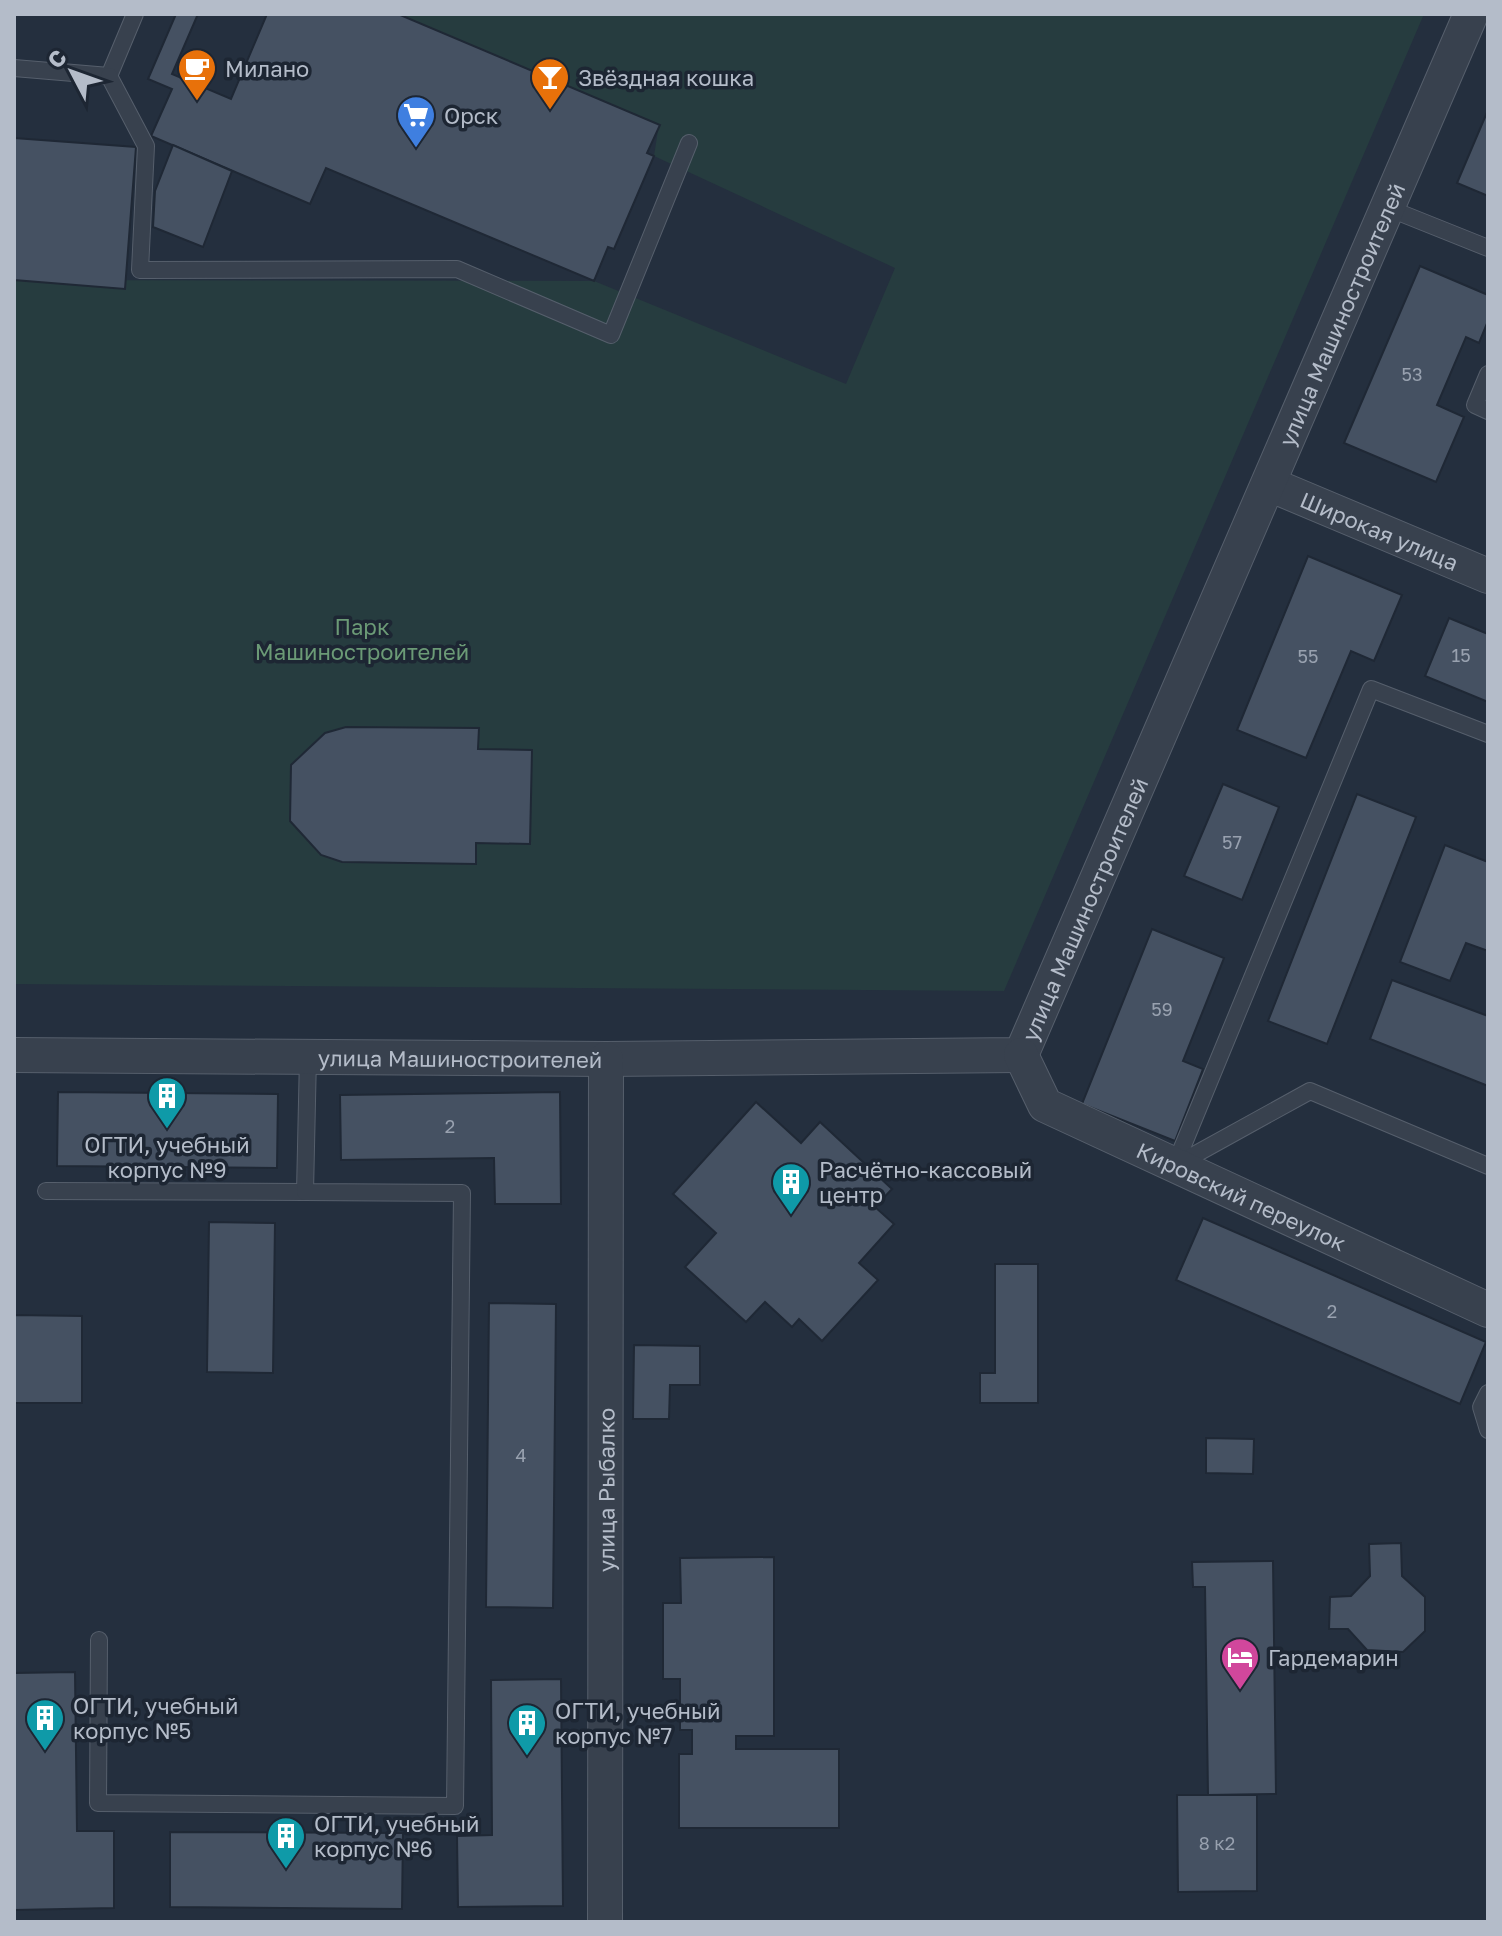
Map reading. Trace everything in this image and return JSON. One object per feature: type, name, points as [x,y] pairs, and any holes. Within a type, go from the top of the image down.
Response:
[{"type":"street","name":"улица Машиностроителей","points":[[14,1055],[606,1059],[1021,1055],[1471,14]]},
{"type":"street","name":"Широкая улица","points":[[1269,484],[1488,576]]},
{"type":"street","name":"Кировский переулок","points":[[1021,1055],[1045,1105],[1488,1310]]},
{"type":"street","name":"улица Рыбалко","points":[[605,1922],[606,1059]]},
{"type":"lane","points":[[109,76],[135,14]]},
{"type":"lane","points":[[14,68],[109,76]]},
{"type":"lane","points":[[109,76],[146,146],[140,270],[457,269],[611,335],[689,143]]},
{"type":"lane","points":[[1388,208],[1488,248]]},
{"type":"lane","points":[[1488,374],[1475,405],[1488,411]]},
{"type":"lane","points":[[1175,1165],[1371,689],[1488,734]]},
{"type":"lane","points":[[305,1192],[308,1056]]},
{"type":"lane","points":[[1175,1165],[1310,1091],[1488,1166]]},
{"type":"lane","points":[[46,1191],[462,1193],[455,1806],[98,1803],[99,1640]]},
{"type":"lane","points":[[1488,1393],[1481,1407],[1488,1430]]},
{"type":"green space","name":"Парк Машиностроителей","points":[[398,14],[1424,14],[1004,991],[14,984],[14,280],[594,281],[846,384],[895,268],[654,156],[659,124]]},
{"type":"building","name":"Орск","points":[[176,14],[198,14],[172,74],[231,99],[267,14],[398,14],[660,125],[647,153],[654,156],[614,249],[608,247],[594,281],[326,168],[310,204],[151,136],[172,89],[148,79]]},
{"type":"building","points":[[1488,110],[1488,196],[1457,183]]},
{"type":"building","points":[[14,138],[136,147],[125,289],[14,280]]},
{"type":"building","points":[[173,145],[232,171],[203,247],[153,227],[155,191]]},
{"type":"building","points":[[1420,266],[1488,295],[1488,321],[1479,343],[1466,337],[1437,405],[1464,417],[1436,482],[1344,443]]},
{"type":"building","points":[[1308,556],[1402,595],[1374,661],[1351,651],[1306,758],[1237,730]]},
{"type":"building","points":[[1449,618],[1488,634],[1488,702],[1425,676]]},
{"type":"building","points":[[346,727],[479,728],[478,749],[532,750],[530,844],[476,843],[476,864],[342,862],[321,855],[290,821],[291,765],[325,733]]},
{"type":"building","points":[[1223,784],[1279,807],[1242,900],[1184,876]]},
{"type":"building","points":[[1357,794],[1416,817],[1327,1044],[1268,1021]]},
{"type":"building","points":[[1445,845],[1488,862],[1488,951],[1466,943],[1450,981],[1400,962]]},
{"type":"building","points":[[1152,929],[1224,958],[1183,1061],[1203,1069],[1175,1141],[1082,1104]]},
{"type":"building","points":[[1392,980],[1488,1016],[1488,1086],[1370,1039]]},
{"type":"building","name":"ОГТИ, учебный корпус №9","points":[[58,1092],[278,1094],[277,1168],[57,1166]]},
{"type":"building","points":[[560,1092],[561,1204],[495,1204],[494,1158],[341,1160],[340,1095]]},
{"type":"building","name":"Расчётно-кассовый центр","points":[[756,1102],[801,1143],[820,1122],[892,1189],[875,1207],[894,1224],[859,1263],[878,1280],[822,1341],[799,1319],[792,1327],[765,1302],[746,1322],[685,1267],[716,1233],[673,1194]]},
{"type":"building","points":[[1203,1218],[1486,1342],[1460,1404],[1176,1280]]},
{"type":"building","points":[[209,1222],[275,1223],[273,1373],[207,1372]]},
{"type":"building","points":[[995,1264],[1038,1264],[1038,1403],[980,1403],[980,1373],[995,1373]]},
{"type":"building","points":[[489,1303],[556,1304],[553,1608],[486,1607]]},
{"type":"building","points":[[14,1315],[82,1316],[82,1403],[14,1403]]},
{"type":"building","points":[[634,1345],[700,1346],[700,1385],[670,1385],[669,1419],[633,1419]]},
{"type":"building","points":[[1206,1438],[1254,1439],[1253,1474],[1206,1473]]},
{"type":"building","points":[[1401,1543],[1402,1576],[1425,1597],[1425,1631],[1403,1652],[1367,1650],[1348,1629],[1329,1629],[1330,1597],[1351,1596],[1370,1576],[1369,1544]]},
{"type":"building","points":[[774,1557],[774,1736],[736,1736],[736,1749],[839,1749],[839,1828],[679,1828],[679,1754],[692,1754],[692,1730],[680,1730],[680,1679],[663,1679],[663,1603],[681,1603],[680,1558]]},
{"type":"building","name":"Гардемарин","points":[[1273,1561],[1276,1794],[1208,1795],[1205,1587],[1193,1587],[1192,1562]]},
{"type":"building","name":"ОГТИ, учебный корпус №5","points":[[75,1672],[77,1831],[114,1831],[114,1908],[14,1910],[14,1673]]},
{"type":"building","name":"ОГТИ, учебный корпус №7","points":[[561,1679],[563,1906],[458,1907],[457,1836],[492,1835],[491,1680]]},
{"type":"building","points":[[1177,1795],[1257,1795],[1257,1891],[1178,1892]]},
{"type":"building","name":"ОГТИ, учебный корпус №6","points":[[170,1832],[403,1833],[402,1909],[170,1907]]},
{"type":"place","name":"Милано","points":[[197,102]]},
{"type":"place","name":"Звёздная кошка","points":[[550,111]]},
{"type":"place","name":"Орск","points":[[416,149]]},
{"type":"place","name":"ОГТИ, учебный корпус №9","points":[[167,1130]]},
{"type":"place","name":"Расчётно-кассовый центр","points":[[791,1216]]},
{"type":"place","name":"Гардемарин","points":[[1240,1691]]},
{"type":"place","name":"ОГТИ, учебный корпус №5","points":[[45,1752]]},
{"type":"place","name":"ОГТИ, учебный корпус №7","points":[[527,1757]]},
{"type":"place","name":"ОГТИ, учебный корпус №6","points":[[286,1870]]}]
